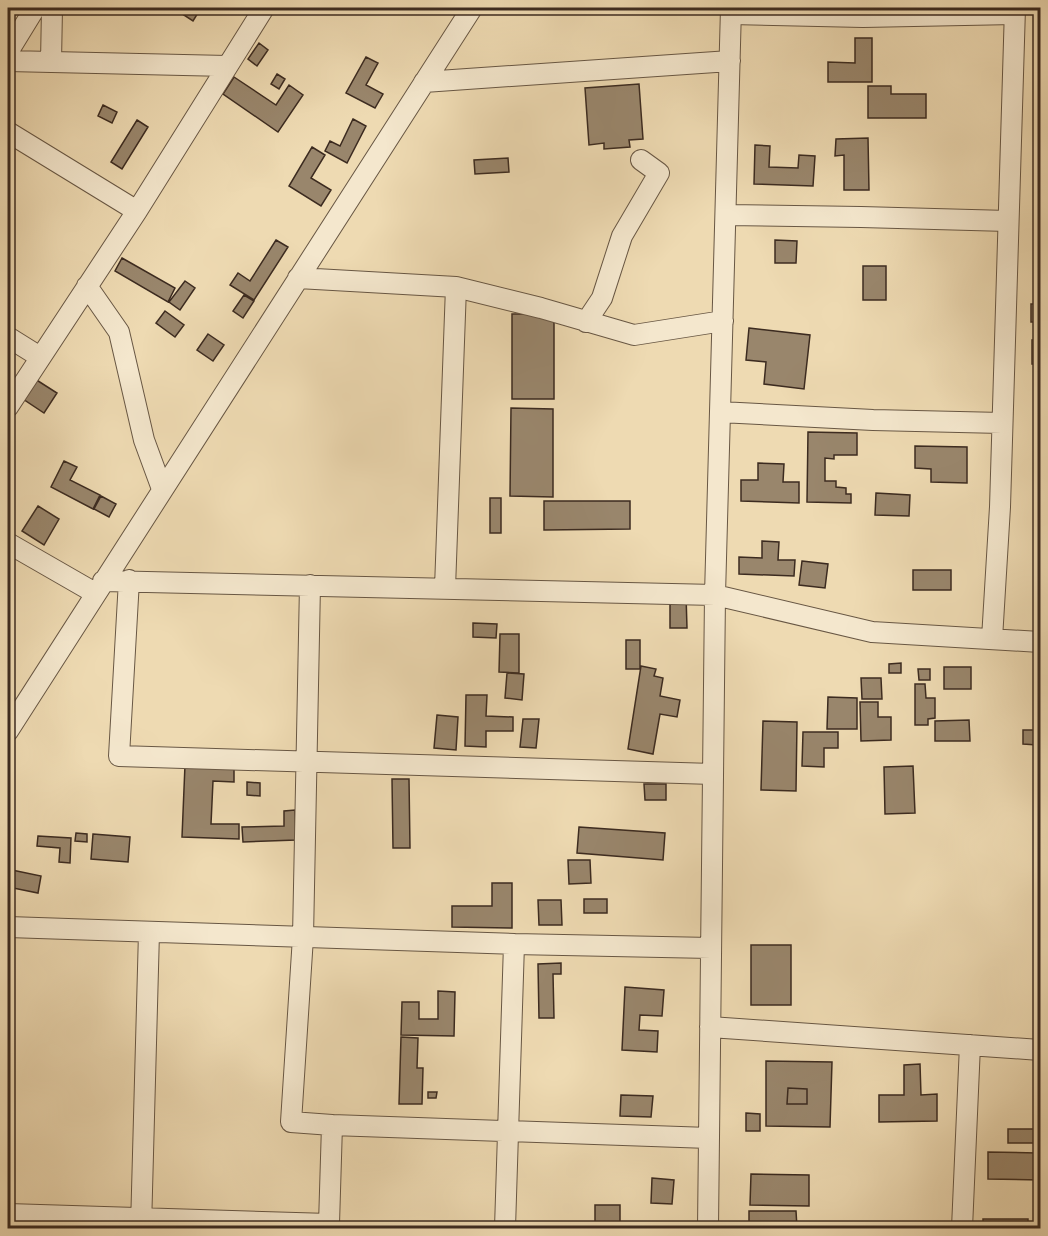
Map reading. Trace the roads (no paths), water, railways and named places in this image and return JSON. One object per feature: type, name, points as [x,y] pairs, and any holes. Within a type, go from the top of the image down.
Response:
[{"type":"street","points":[[8,52],[35,8]]},
{"type":"street","points":[[51,62],[52,8]]},
{"type":"street","points":[[8,407],[137,211],[264,8]]},
{"type":"street","points":[[8,731],[469,9]]},
{"type":"street","points":[[708,1228],[715,595],[731,10],[863,17],[1015,11],[1002,423],[992,639]]},
{"type":"street","points":[[424,82],[730,61]]},
{"type":"street","points":[[8,62],[227,66]]},
{"type":"street","points":[[8,132],[137,211]]},
{"type":"street","points":[[586,322],[602,298],[622,236],[659,173],[641,160]]},
{"type":"street","points":[[726,215],[1008,221]]},
{"type":"street","points":[[298,278],[456,287],[541,308],[634,335],[723,321]]},
{"type":"street","points":[[87,286],[119,332],[144,440],[162,489]]},
{"type":"street","points":[[445,588],[456,287]]},
{"type":"street","points":[[8,337],[40,357]]},
{"type":"street","points":[[720,412],[873,420],[1002,423]]},
{"type":"street","points":[[8,543],[99,587],[129,580],[715,595],[872,632],[1041,642]]},
{"type":"street","points":[[129,580],[119,756],[713,774]]},
{"type":"street","points":[[310,585],[303,938],[291,1122],[709,1138]]},
{"type":"street","points":[[8,927],[303,938],[711,948]]},
{"type":"street","points":[[141,1223],[149,932]]},
{"type":"street","points":[[505,1228],[514,944]]},
{"type":"street","points":[[710,1027],[1041,1050]]},
{"type":"street","points":[[962,1228],[970,1045]]},
{"type":"street","points":[[8,1214],[141,1223],[329,1226],[332,1125]]}]
